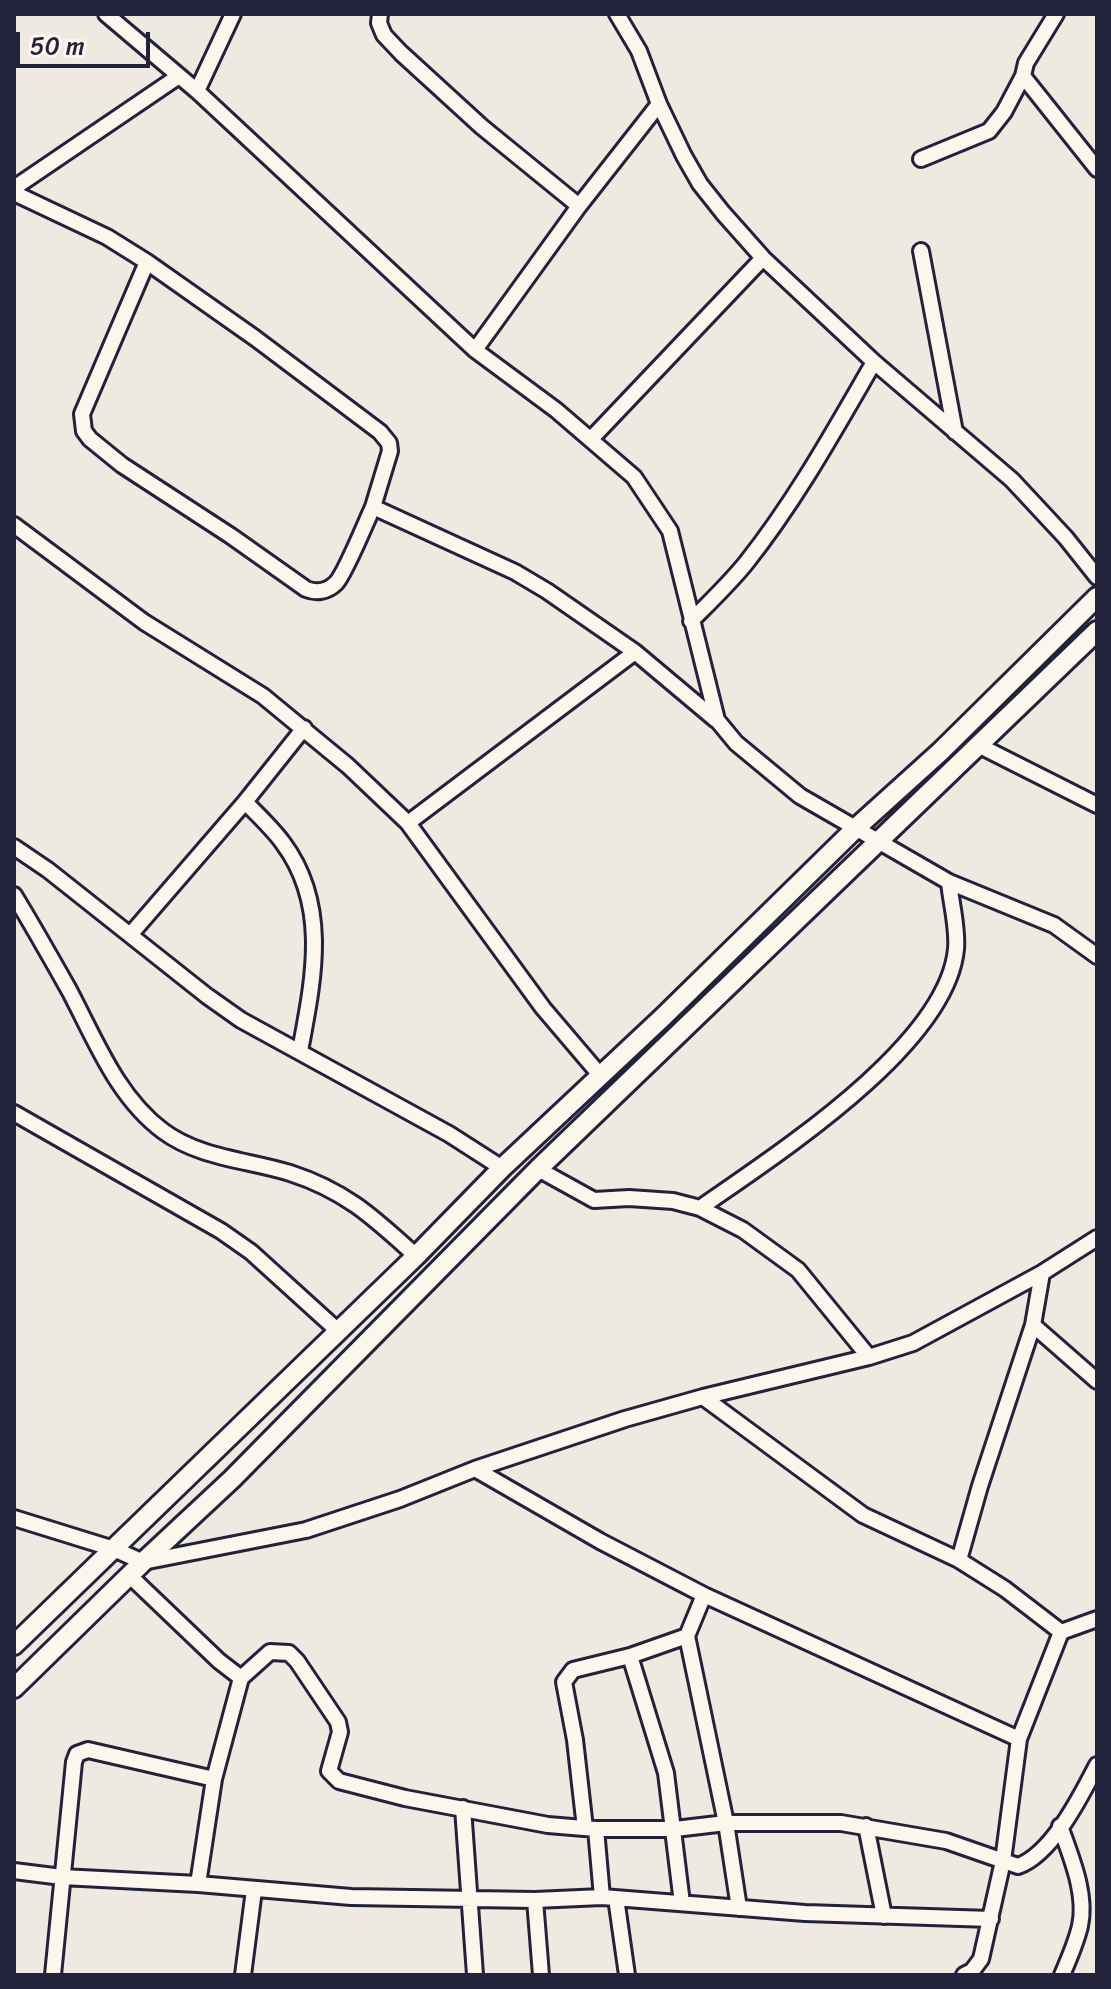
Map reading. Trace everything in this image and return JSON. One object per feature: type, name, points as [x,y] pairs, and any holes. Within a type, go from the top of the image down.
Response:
[{"type":"street","points":[[106,14],[197,91],[475,350],[556,410],[634,477],[670,531],[717,720]]},
{"type":"street","points":[[197,91],[233,14]]},
{"type":"street","points":[[380,14],[379,23],[384,35],[401,53],[482,127],[579,206]]},
{"type":"street","points":[[617,14],[639,51],[659,104],[700,184],[763,258],[874,362],[1012,480],[1097,577]]},
{"type":"street","points":[[921,159],[989,131],[1004,112],[1023,76],[1026,63],[1056,14]]},
{"type":"street","points":[[147,262],[82,414],[84,431],[151,486],[199,515],[306,589],[314,592],[337,582],[373,507],[390,451],[389,443],[380,432],[147,262],[107,237],[16,195],[179,76]]},
{"type":"street","points":[[1023,76],[1097,169]]},
{"type":"street","points":[[475,350],[579,206],[659,104]]},
{"type":"street","points":[[921,251],[955,432]]},
{"type":"street","points":[[591,439],[763,258]]},
{"type":"street","points":[[691,621],[745,564],[781,516],[816,463],[874,362]]},
{"type":"street","points":[[373,507],[515,572],[547,591],[635,652],[717,720],[736,743],[800,796],[949,882],[1054,925],[1097,956]]},
{"type":"street","points":[[14,525],[144,622],[222,668],[304,728],[408,823],[543,1008],[600,1075]]},
{"type":"street","points":[[14,1645],[412,1260],[502,1168],[857,827],[949,744],[1097,597]]},
{"type":"street","points":[[14,1688],[232,1479],[538,1169],[978,745],[1034,695],[1097,631]]},
{"type":"street","points":[[408,823],[635,652]]},
{"type":"street","points":[[130,935],[245,802],[304,728]]},
{"type":"street","points":[[978,745],[1097,805]]},
{"type":"street","points":[[245,802],[293,857],[309,901],[314,924],[315,970],[300,1051]]},
{"type":"street","points":[[14,847],[48,870],[229,1012],[449,1134],[502,1168]]},
{"type":"street","points":[[700,1208],[839,1109],[925,1020],[941,992],[956,949],[949,882]]},
{"type":"street","points":[[14,895],[41,938],[118,1081],[140,1112],[164,1132],[196,1149],[291,1173],[336,1191],[361,1207],[412,1260],[426,1282]]},
{"type":"street","points":[[14,1113],[221,1231],[251,1252],[337,1330]]},
{"type":"street","points":[[538,1169],[594,1200],[652,1198],[700,1208],[743,1230],[798,1270],[869,1357]]},
{"type":"street","points":[[14,1518],[114,1549],[143,1562],[306,1530],[400,1499],[475,1469],[703,1397],[869,1357],[934,1333],[1096,1240]]},
{"type":"street","points":[[959,1560],[1033,1325],[1042,1273]]},
{"type":"street","points":[[1033,1325],[1097,1381]]},
{"type":"street","points":[[703,1397],[863,1515],[959,1560],[1005,1589],[1061,1632]]},
{"type":"street","points":[[475,1469],[600,1541],[704,1595],[1019,1739]]},
{"type":"street","points":[[129,1575],[241,1678]]},
{"type":"street","points":[[704,1595],[687,1636],[726,1823],[739,1908]]},
{"type":"street","points":[[964,1975],[972,1971],[981,1959],[991,1919],[1003,1861],[1019,1739],[1061,1632],[1097,1619]]},
{"type":"street","points":[[627,1975],[591,1829],[564,1682],[573,1670],[630,1656],[687,1636]]},
{"type":"street","points":[[198,1884],[214,1779],[241,1678],[270,1652],[289,1653],[297,1661],[338,1722],[340,1732],[329,1771],[339,1781],[405,1798],[548,1825],[591,1829],[675,1829],[726,1823],[811,1821],[866,1826],[946,1841],[1018,1866],[1037,1857],[1097,1765]]},
{"type":"street","points":[[630,1656],[663,1760],[675,1829],[682,1903]]},
{"type":"street","points":[[53,1975],[74,1762],[80,1752],[88,1750],[214,1779]]},
{"type":"street","points":[[463,1808],[475,1975]]},
{"type":"street","points":[[866,1826],[884,1916]]},
{"type":"street","points":[[1060,1826],[1078,1881],[1081,1906],[1081,1923],[1062,1975]]},
{"type":"street","points":[[14,1871],[351,1897],[609,1898],[884,1916],[991,1919]]},
{"type":"street","points":[[243,1975],[254,1890]]},
{"type":"street","points":[[535,1900],[541,1975]]}]
